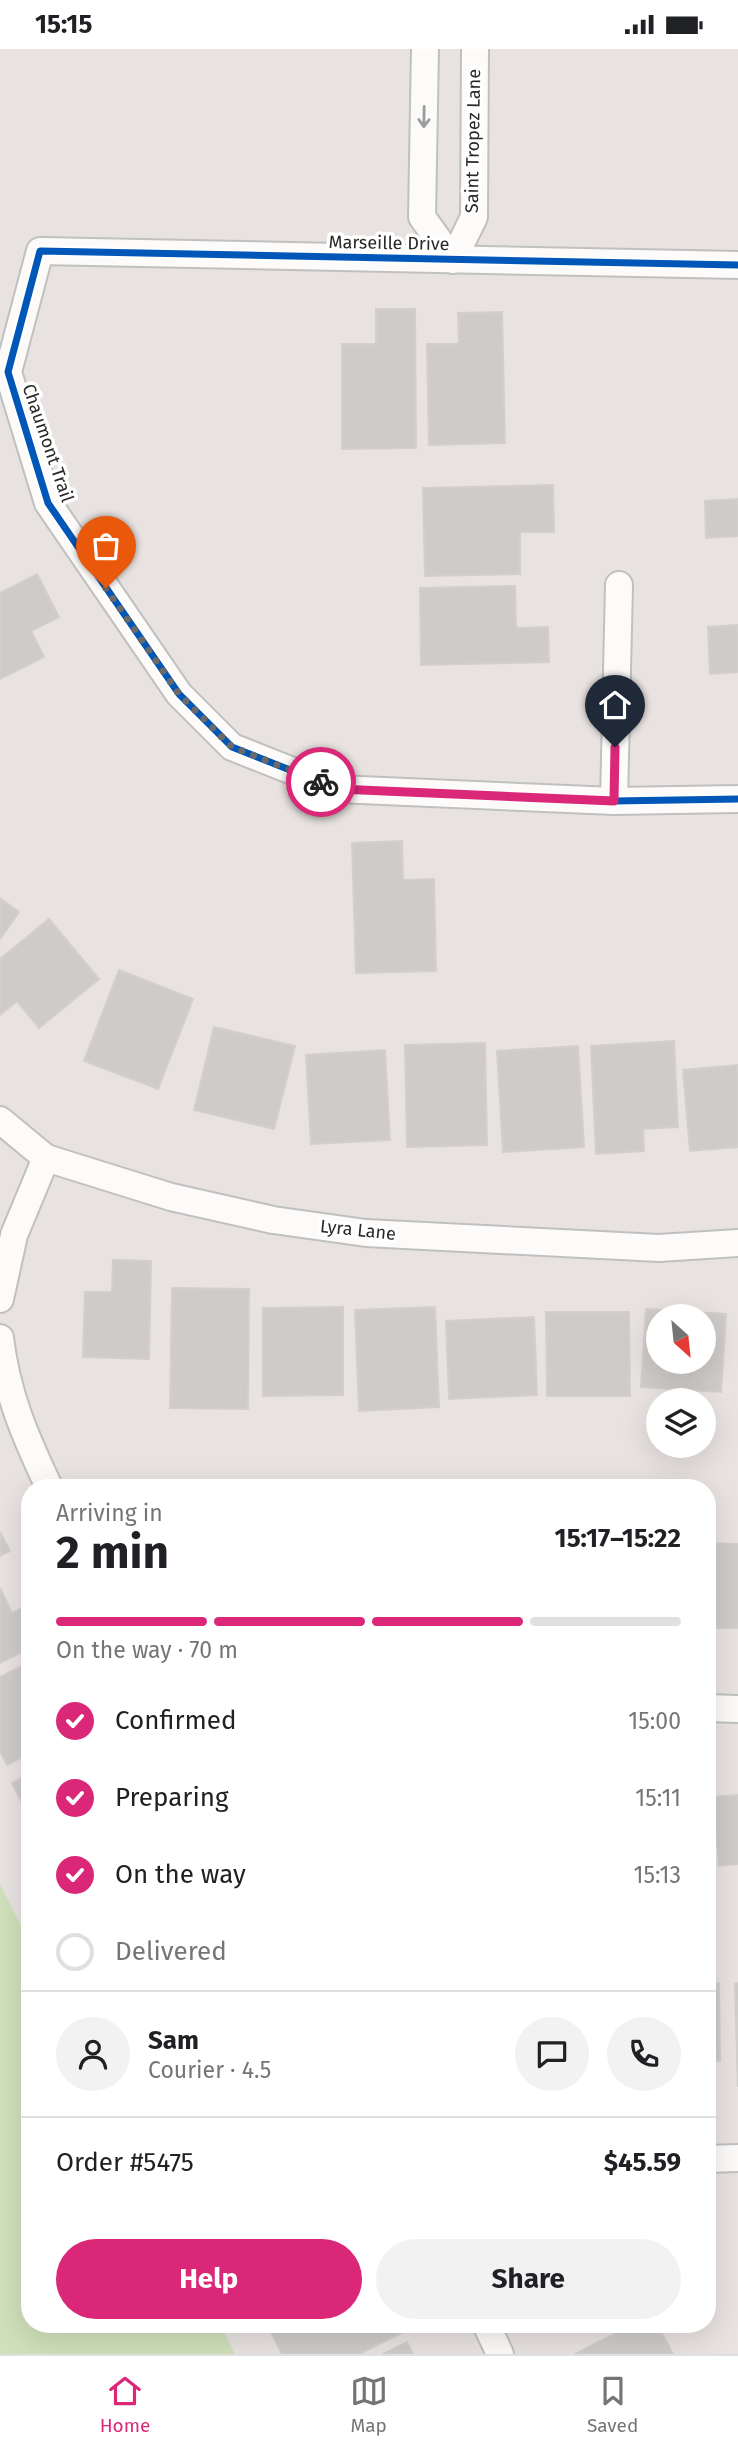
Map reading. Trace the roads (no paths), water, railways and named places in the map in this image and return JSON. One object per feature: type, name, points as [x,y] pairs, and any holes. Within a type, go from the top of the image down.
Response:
[{"type":"street","points":[[425,49],[422,217],[453,260]]},
{"type":"street","name":"Saint Tropez Lane","points":[[453,260],[474,217],[475,49]]},
{"type":"street","name":"Marseille Drive","points":[[40,251],[738,265]]},
{"type":"street","name":"Chaumont Trail","points":[[40,251],[8,372],[48,503],[179,694],[232,747],[338,789],[614,801],[738,799]]},
{"type":"street","points":[[614,801],[618,585]]},
{"type":"street","name":"Lyra Lane","points":[[0,1120],[46,1158],[171,1197],[273,1220],[366,1233],[659,1248],[738,1243]]},
{"type":"street","points":[[0,1299],[14,1234],[46,1158]]},
{"type":"street","points":[[0,1339],[5,1375],[22,1430],[45,1479]]},
{"type":"street","points":[[716,1708],[738,1709]]},
{"type":"street","points":[[716,2159],[738,2158]]},
{"type":"street","points":[[490,2333],[500,2354]]}]
